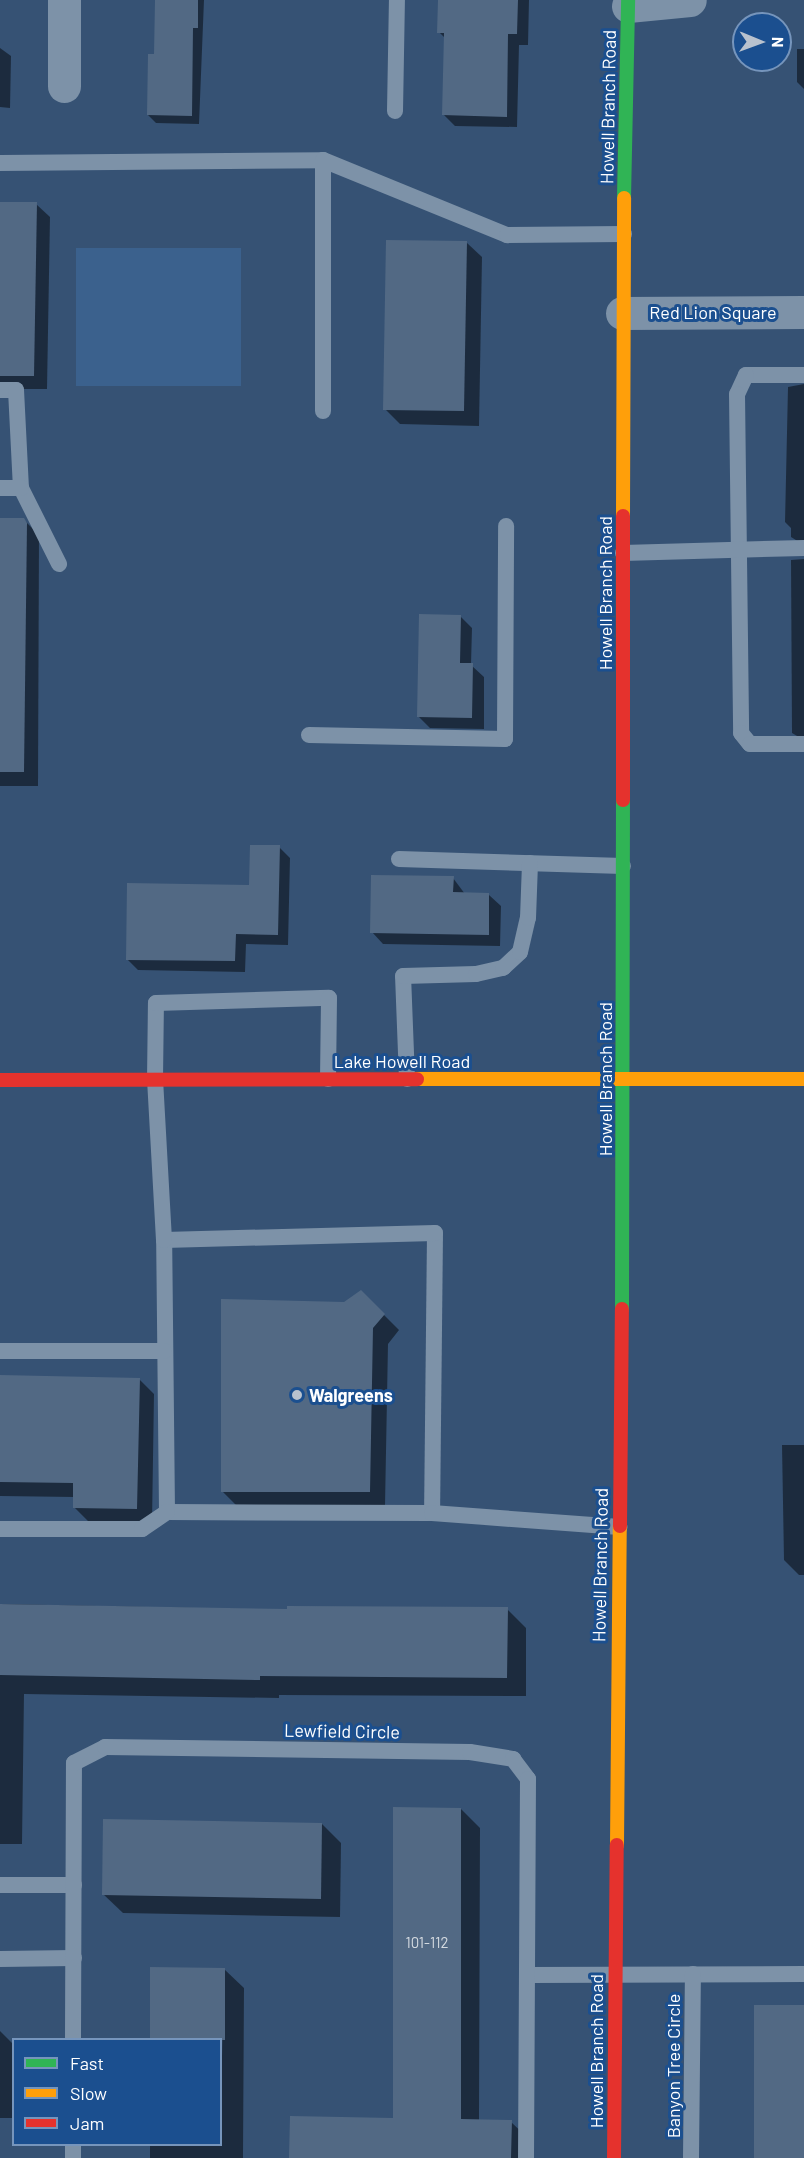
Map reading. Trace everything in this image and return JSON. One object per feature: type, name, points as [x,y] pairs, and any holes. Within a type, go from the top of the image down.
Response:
[{"type":"main road","name":"Howell Branch Road","points":[[614,2158],[624,1078],[622,313],[628,3]]},
{"type":"main road","name":"Lake Howell Road","points":[[0,1080],[804,1079]]},
{"type":"street","points":[[64,0],[64,86]]},
{"type":"street","points":[[628,3],[690,0]]},
{"type":"street","name":"Red Lion Square","points":[[622,313],[804,312]]},
{"type":"lane","points":[[394,111],[397,0]]},
{"type":"lane","points":[[0,163],[323,160],[507,235],[624,234]]},
{"type":"lane","points":[[322,411],[323,160]]},
{"type":"lane","points":[[804,375],[746,375],[737,394],[741,550],[741,734],[750,744],[804,744]]},
{"type":"lane","points":[[0,390],[16,390],[21,488],[59,564]]},
{"type":"lane","points":[[0,488],[21,488]]},
{"type":"lane","points":[[309,735],[505,739],[506,526]]},
{"type":"lane","points":[[623,552],[804,548]]},
{"type":"lane","points":[[399,859],[623,866]]},
{"type":"lane","points":[[407,1079],[403,976],[476,974],[503,968],[520,951],[528,918],[530,863]]},
{"type":"lane","points":[[167,1512],[164,1240],[155,1080],[156,1003],[329,998],[328,1079]]},
{"type":"lane","points":[[164,1240],[435,1233],[432,1513]]},
{"type":"lane","points":[[0,1351],[164,1351]]},
{"type":"lane","points":[[0,1529],[142,1529],[167,1512],[432,1513],[619,1527]]},
{"type":"lane","name":"Lewfield Circle","points":[[73,2038],[74,1763],[105,1747],[470,1752],[513,1759],[528,1779],[529,1975],[526,2158]]},
{"type":"lane","points":[[0,1885],[75,1885]]},
{"type":"lane","points":[[0,1959],[74,1958]]},
{"type":"lane","name":"Banyon Tree Circle","points":[[692,2158],[693,1974]]},
{"type":"lane","name":"Banyon Tree Circle","points":[[615,1975],[804,1974]]},
{"type":"lane","points":[[529,1975],[615,1975]]},
{"type":"water","points":[[76,248],[241,248],[241,386],[76,386]]},
{"type":"building","points":[[155,0],[198,0],[198,28],[193,28],[192,116],[147,115],[148,54],[154,54]]},
{"type":"building","points":[[438,0],[518,0],[517,34],[508,34],[507,117],[442,115],[444,33],[437,33]]},
{"type":"building","points":[[0,202],[37,202],[34,376],[0,376]]},
{"type":"building","points":[[386,240],[467,241],[464,411],[383,410]]},
{"type":"building","points":[[0,518],[24,518],[27,523],[24,772],[0,772]]},
{"type":"building","points":[[419,614],[461,615],[460,663],[473,663],[472,718],[417,717]]},
{"type":"building","points":[[250,845],[280,845],[278,935],[236,934],[235,961],[126,960],[127,883],[249,885]]},
{"type":"building","points":[[371,875],[454,876],[453,892],[489,893],[489,935],[370,933]]},
{"type":"building","name":"Walgreens","points":[[361,1290],[385,1314],[373,1328],[370,1492],[221,1492],[221,1299],[344,1302]]},
{"type":"building","points":[[0,1375],[140,1378],[137,1509],[73,1508],[73,1483],[0,1482]]},
{"type":"building","points":[[0,1604],[287,1609],[287,1606],[508,1607],[507,1678],[260,1676],[260,1680],[0,1675]]},
{"type":"building","points":[[393,1807],[461,1808],[461,2119],[512,2120],[511,2158],[289,2158],[290,2116],[393,2118]]},
{"type":"building","points":[[103,1819],[322,1823],[321,1899],[102,1895]]},
{"type":"building","points":[[150,1967],[225,1968],[225,2040],[222,2038],[150,2038]]},
{"type":"building","points":[[754,2005],[804,2005],[804,2158],[754,2158]]},
{"type":"traffic: fast","points":[[624,198],[628,0]]},
{"type":"traffic: fast","points":[[622,1309],[623,800]]},
{"type":"traffic: slow","points":[[623,516],[624,198]]},
{"type":"traffic: slow","points":[[417,1079],[804,1079]]},
{"type":"traffic: slow","points":[[617,1845],[620,1526]]},
{"type":"traffic: jam","points":[[623,516],[623,800]]},
{"type":"traffic: jam","points":[[0,1080],[417,1079]]},
{"type":"traffic: jam","points":[[620,1526],[622,1309]]},
{"type":"traffic: jam","points":[[614,2158],[617,1845]]},
{"type":"place","name":"Walgreens","points":[[297,1395]]}]
